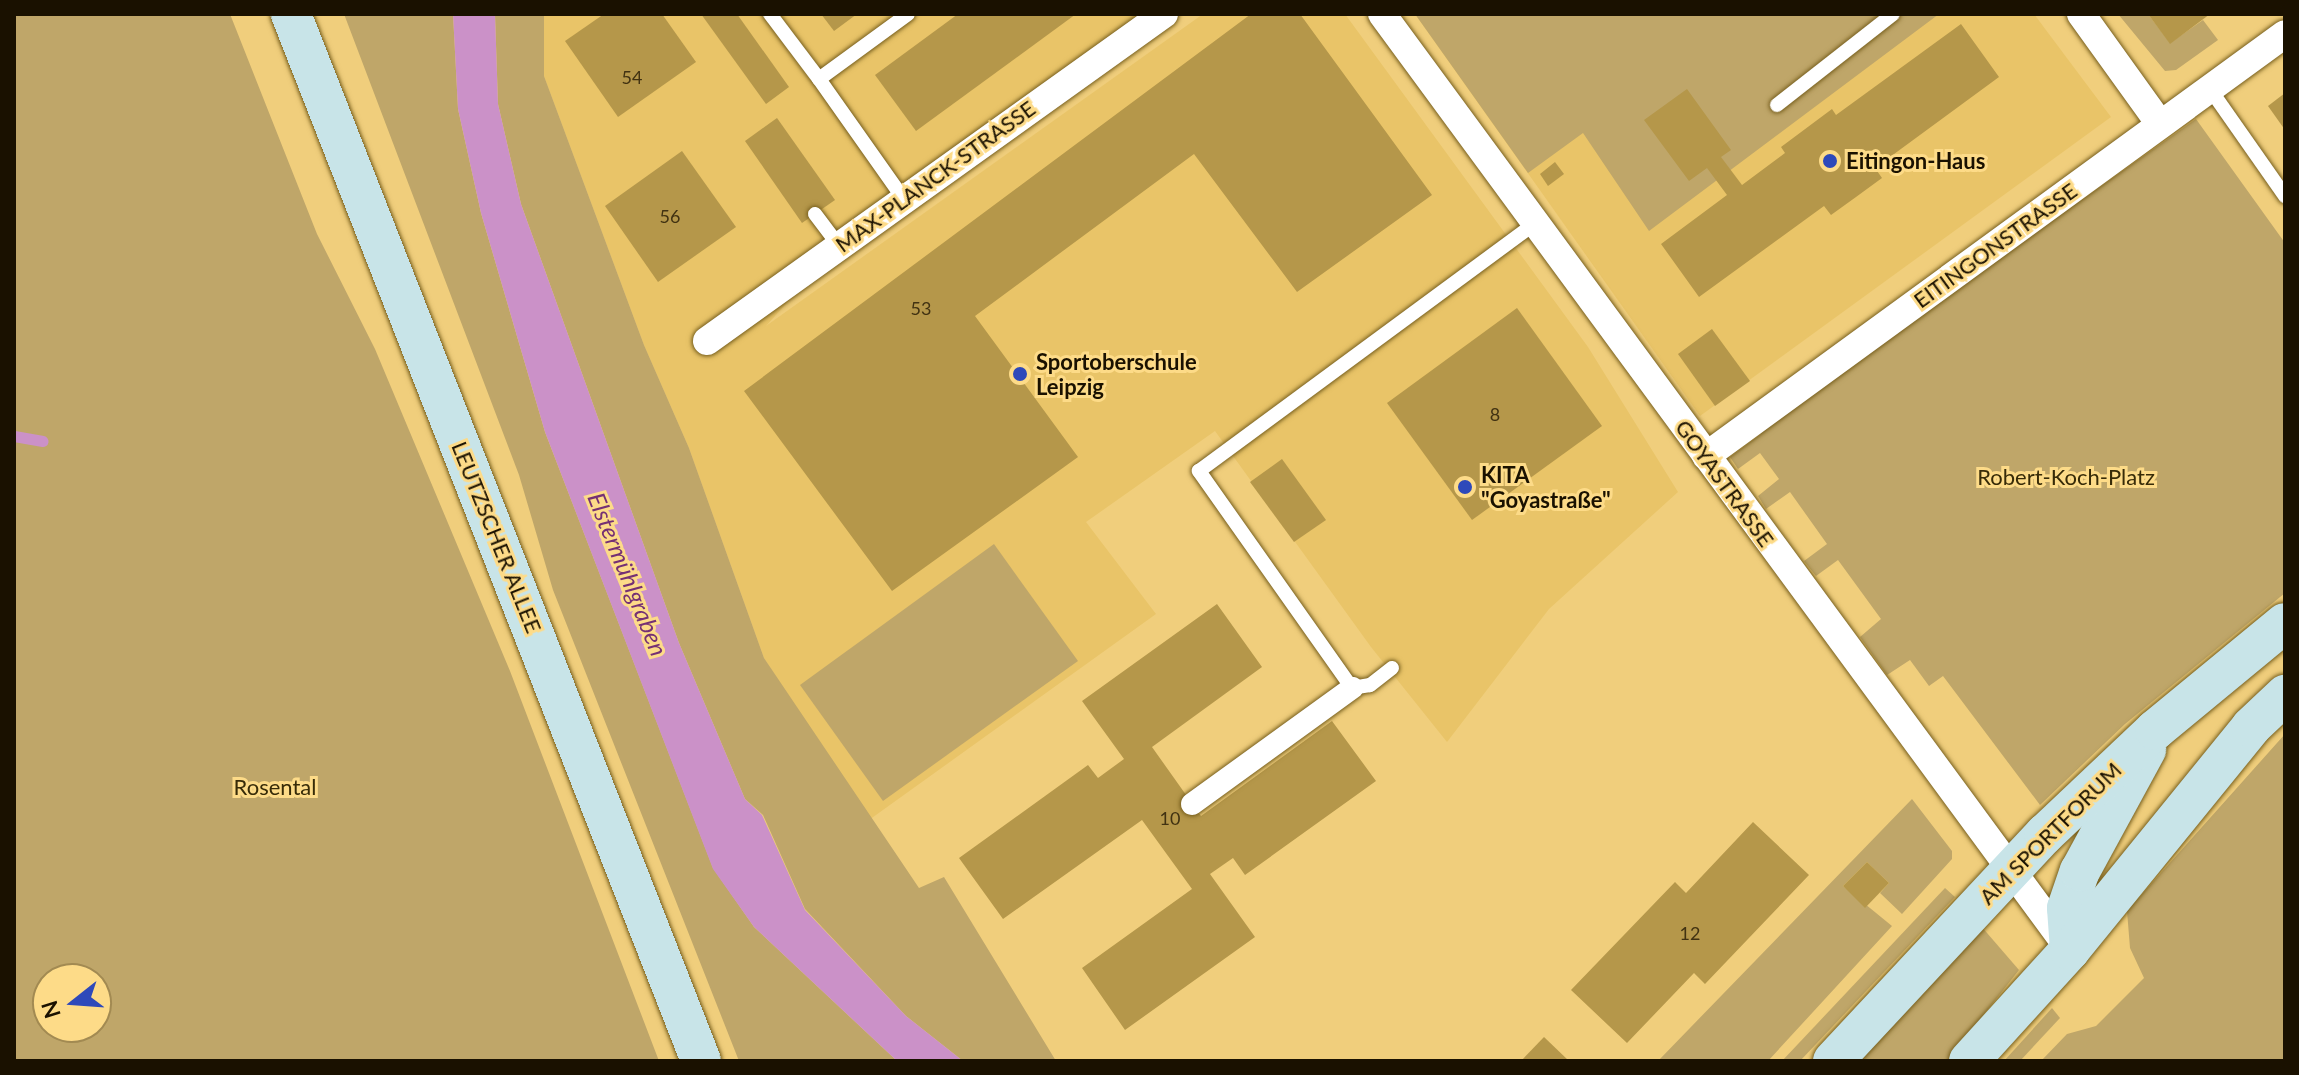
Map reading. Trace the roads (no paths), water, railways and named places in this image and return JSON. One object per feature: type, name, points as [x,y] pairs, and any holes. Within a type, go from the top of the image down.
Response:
[{"type":"main road","name":"LEUTZSCHER ALLEE","points":[[291,14],[701,1061]]},
{"type":"main road","name":"AM SPORTFORUM","points":[[1833,1061],[2009,871],[2155,730],[2285,623]]},
{"type":"main road","points":[[1969,1061],[2070,950],[2251,727],[2285,695]]},
{"type":"main road","points":[[2070,950],[2067,908],[2080,871],[2155,730]]},
{"type":"street","name":"MAX-PLANCK-STRASSE","points":[[707,341],[1164,14]]},
{"type":"street","name":"GOYASTRASSE","points":[[1382,14],[2070,950]]},
{"type":"street","points":[[2081,14],[2160,124]]},
{"type":"street","name":"EITINGONSTRASSE","points":[[1706,456],[2285,34]]},
{"type":"street","points":[[1192,804],[1352,688]]},
{"type":"lane","points":[[770,14],[903,198]]},
{"type":"lane","points":[[819,79],[908,14]]},
{"type":"lane","points":[[1777,105],[1893,14]]},
{"type":"lane","points":[[2210,89],[2285,196]]},
{"type":"lane","points":[[815,214],[838,245]]},
{"type":"lane","points":[[1392,668],[1370,685],[1352,688],[1199,471],[1535,223]]},
{"type":"water","name":"Elstermühlgraben","points":[[453,14],[495,14],[498,104],[521,204],[679,643],[745,799],[762,815],[805,910],[906,1016],[963,1061],[897,1061],[754,927],[713,869],[545,432],[481,213],[458,109]]},
{"type":"waterway","points":[[14,436],[43,441]]},
{"type":"place","name":"Eitingon-Haus","points":[[1830,161]]},
{"type":"place","name":"Sportoberschule Leipzig","points":[[1020,374]]},
{"type":"place","name":"KITA \"Goyastraße\"","points":[[1465,487]]},
{"type":"park label","name":"Robert-Koch-Platz","points":[[2066,477]]},
{"type":"park label","name":"Rosental","points":[[275,787]]}]
